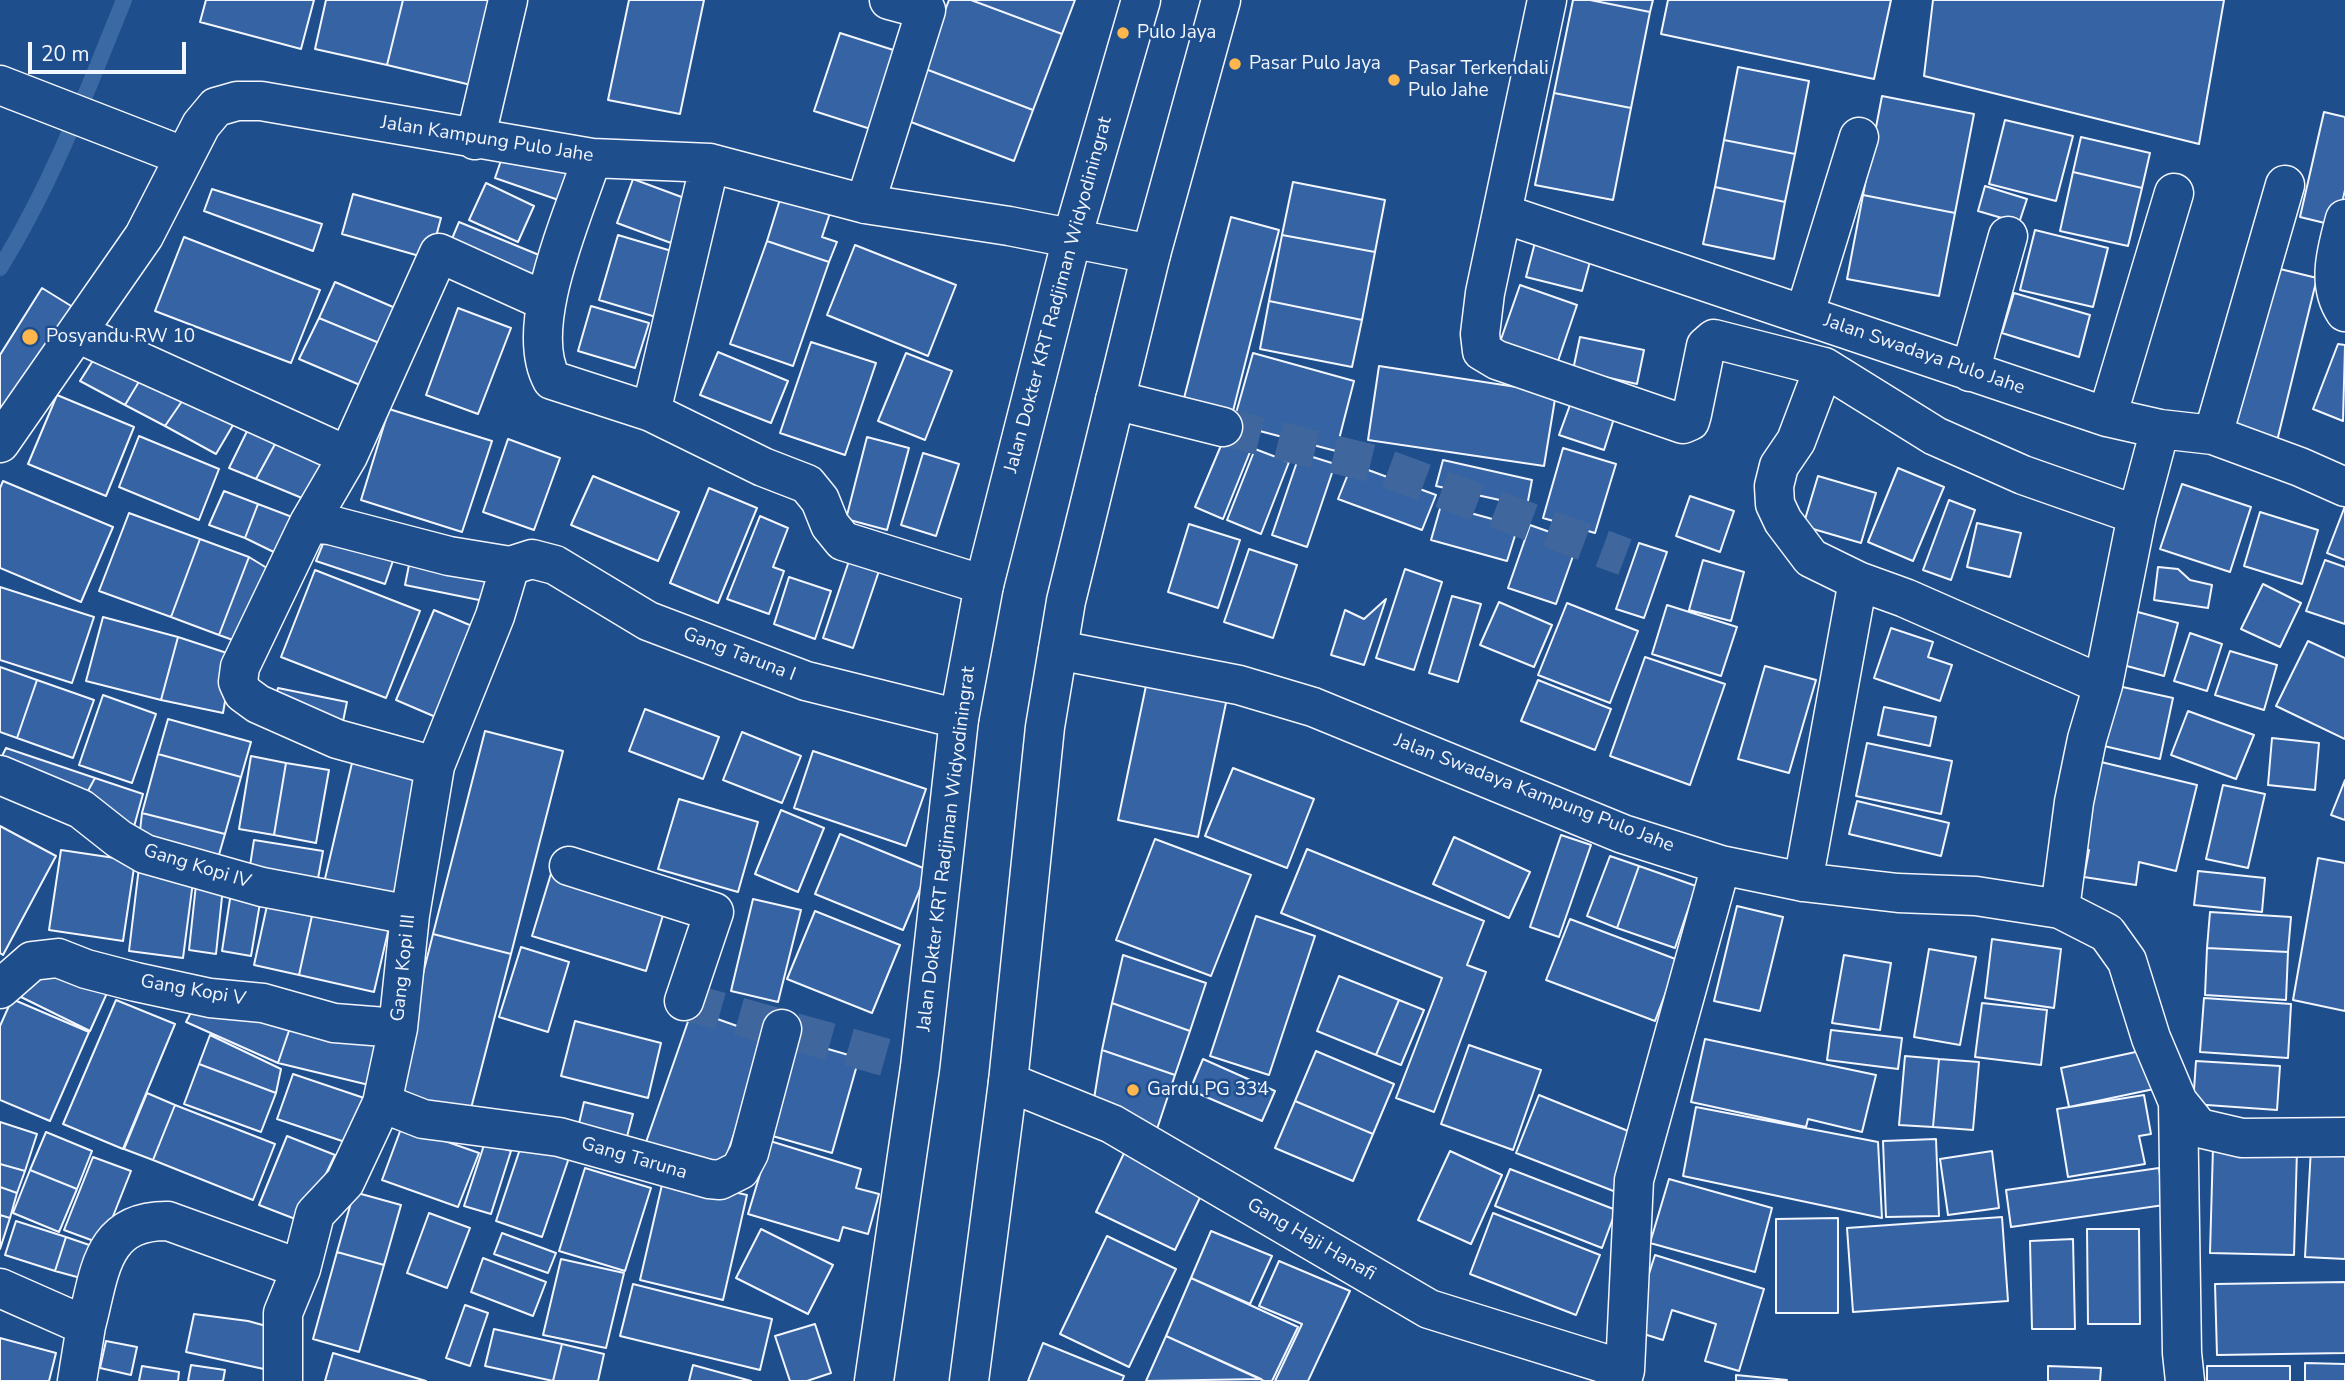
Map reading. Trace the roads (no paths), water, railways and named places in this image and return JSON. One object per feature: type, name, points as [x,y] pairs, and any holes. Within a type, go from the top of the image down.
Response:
[{"type":"street","points":[[475,140],[508,0]]},
{"type":"street","points":[[865,204],[928,5],[889,0]]},
{"type":"street","name":"Jalan Dokter KRT Radjiman Widyodiningrat","points":[[874,1381],[920,1067],[959,719],[984,584],[1072,238],[1141,0]]},
{"type":"street","points":[[969,1381],[1008,1082],[1044,740],[1066,601],[1151,254],[1221,0]]},
{"type":"street","points":[[1547,0],[1504,214],[1485,293],[1480,334],[1482,351],[1497,360],[1683,424],[1690,421],[1706,346],[1714,339],[1824,367],[1935,436],[2023,475],[2137,515]]},
{"type":"street","points":[[0,85],[183,156]]},
{"type":"street","name":"Jalan Kampung Pulo Jahe","points":[[0,443],[144,236],[183,156],[216,107],[237,101],[261,101],[475,140],[592,158],[710,163],[865,204],[1072,238],[1151,254]]},
{"type":"street","points":[[1805,313],[1859,137]]},
{"type":"street","points":[[592,158],[545,301],[542,348],[545,367],[552,380],[651,412],[763,467],[807,484],[820,500],[830,525],[843,541],[984,584]]},
{"type":"street","points":[[651,412],[710,163]]},
{"type":"street","points":[[2213,435],[2285,185]]},
{"type":"street","points":[[2107,416],[2175,193]]},
{"type":"street","name":"Jalan Swadaya Pulo Jahe","points":[[1504,214],[2107,416],[2160,429],[2213,435],[2300,467],[2345,487]]},
{"type":"street","points":[[2345,219],[2334,261],[2336,295],[2345,312]]},
{"type":"street","points":[[1970,372],[2008,236]]},
{"type":"street","points":[[435,766],[337,739],[258,704],[243,693],[238,682],[240,667],[309,523],[348,456],[439,253],[545,301]]},
{"type":"street","points":[[77,333],[348,456]]},
{"type":"street","points":[[1824,367],[1796,441],[1779,466],[1774,486],[1775,504],[1811,558],[1858,582],[1905,598],[2103,685]]},
{"type":"street","points":[[1115,400],[1223,427]]},
{"type":"street","points":[[2060,909],[2074,802],[2087,739],[2103,685],[2137,515],[2160,429]]},
{"type":"street","name":"Gang Taruna I","points":[[309,523],[330,525],[449,556],[555,565],[648,621],[806,681],[959,719]]},
{"type":"street","name":"Gang Kopi III","points":[[283,1381],[284,1313],[301,1269],[315,1214],[345,1182],[382,1103],[398,1028],[410,915],[435,766],[495,616],[521,562]]},
{"type":"street","points":[[1803,882],[1858,582]]},
{"type":"street","name":"Jalan Swadaya Kampung Pulo Jahe","points":[[1058,650],[1239,685],[1313,707],[1623,834],[1721,865],[1803,882],[1898,893],[1976,896],[2060,909],[2107,933],[2127,961],[2151,1038],[2178,1102],[2199,1128],[2242,1138],[2345,1137]]},
{"type":"street","name":"Gang Kopi IV","points":[[0,775],[81,809],[119,839],[145,854],[262,887],[410,915]]},
{"type":"street","points":[[1624,1376],[1634,1180],[1721,865]]},
{"type":"street","points":[[569,866],[714,912],[684,1001]]},
{"type":"street","name":"Gang Kopi V","points":[[0,989],[32,961],[58,958],[86,970],[210,998],[263,1003],[334,1023],[398,1028]]},
{"type":"street","name":"Gang Taruna","points":[[382,1103],[423,1119],[559,1137],[694,1176],[720,1180],[740,1170],[749,1153],[782,1029]]},
{"type":"street","name":"Gang Haji Hanafi","points":[[1008,1082],[1112,1124],[1429,1309],[1624,1376]]},
{"type":"street","points":[[2178,1102],[2182,1353],[2185,1381]]},
{"type":"street","points":[[77,1381],[86,1326],[111,1245],[124,1230],[145,1220],[180,1224],[301,1269]]},
{"type":"street","points":[[0,1288],[86,1326]]},
{"type":"waterway","points":[[0,268],[52,170],[124,0]]},
{"type":"tunnel","points":[[1223,427],[1374,464],[1625,557]]},
{"type":"tunnel","points":[[684,1001],[920,1067]]},
{"type":"place","name":"Pulo Jaya","points":[[1123,33]]},
{"type":"place","name":"Pasar Pulo Jaya","points":[[1235,64]]},
{"type":"place","name":"Pasar Terkendali Pulo Jahe","points":[[1394,80]]},
{"type":"place","name":"Posyandu RW 10","points":[[30,337]]},
{"type":"place","name":"Gardu PG 334","points":[[1133,1090]]}]
